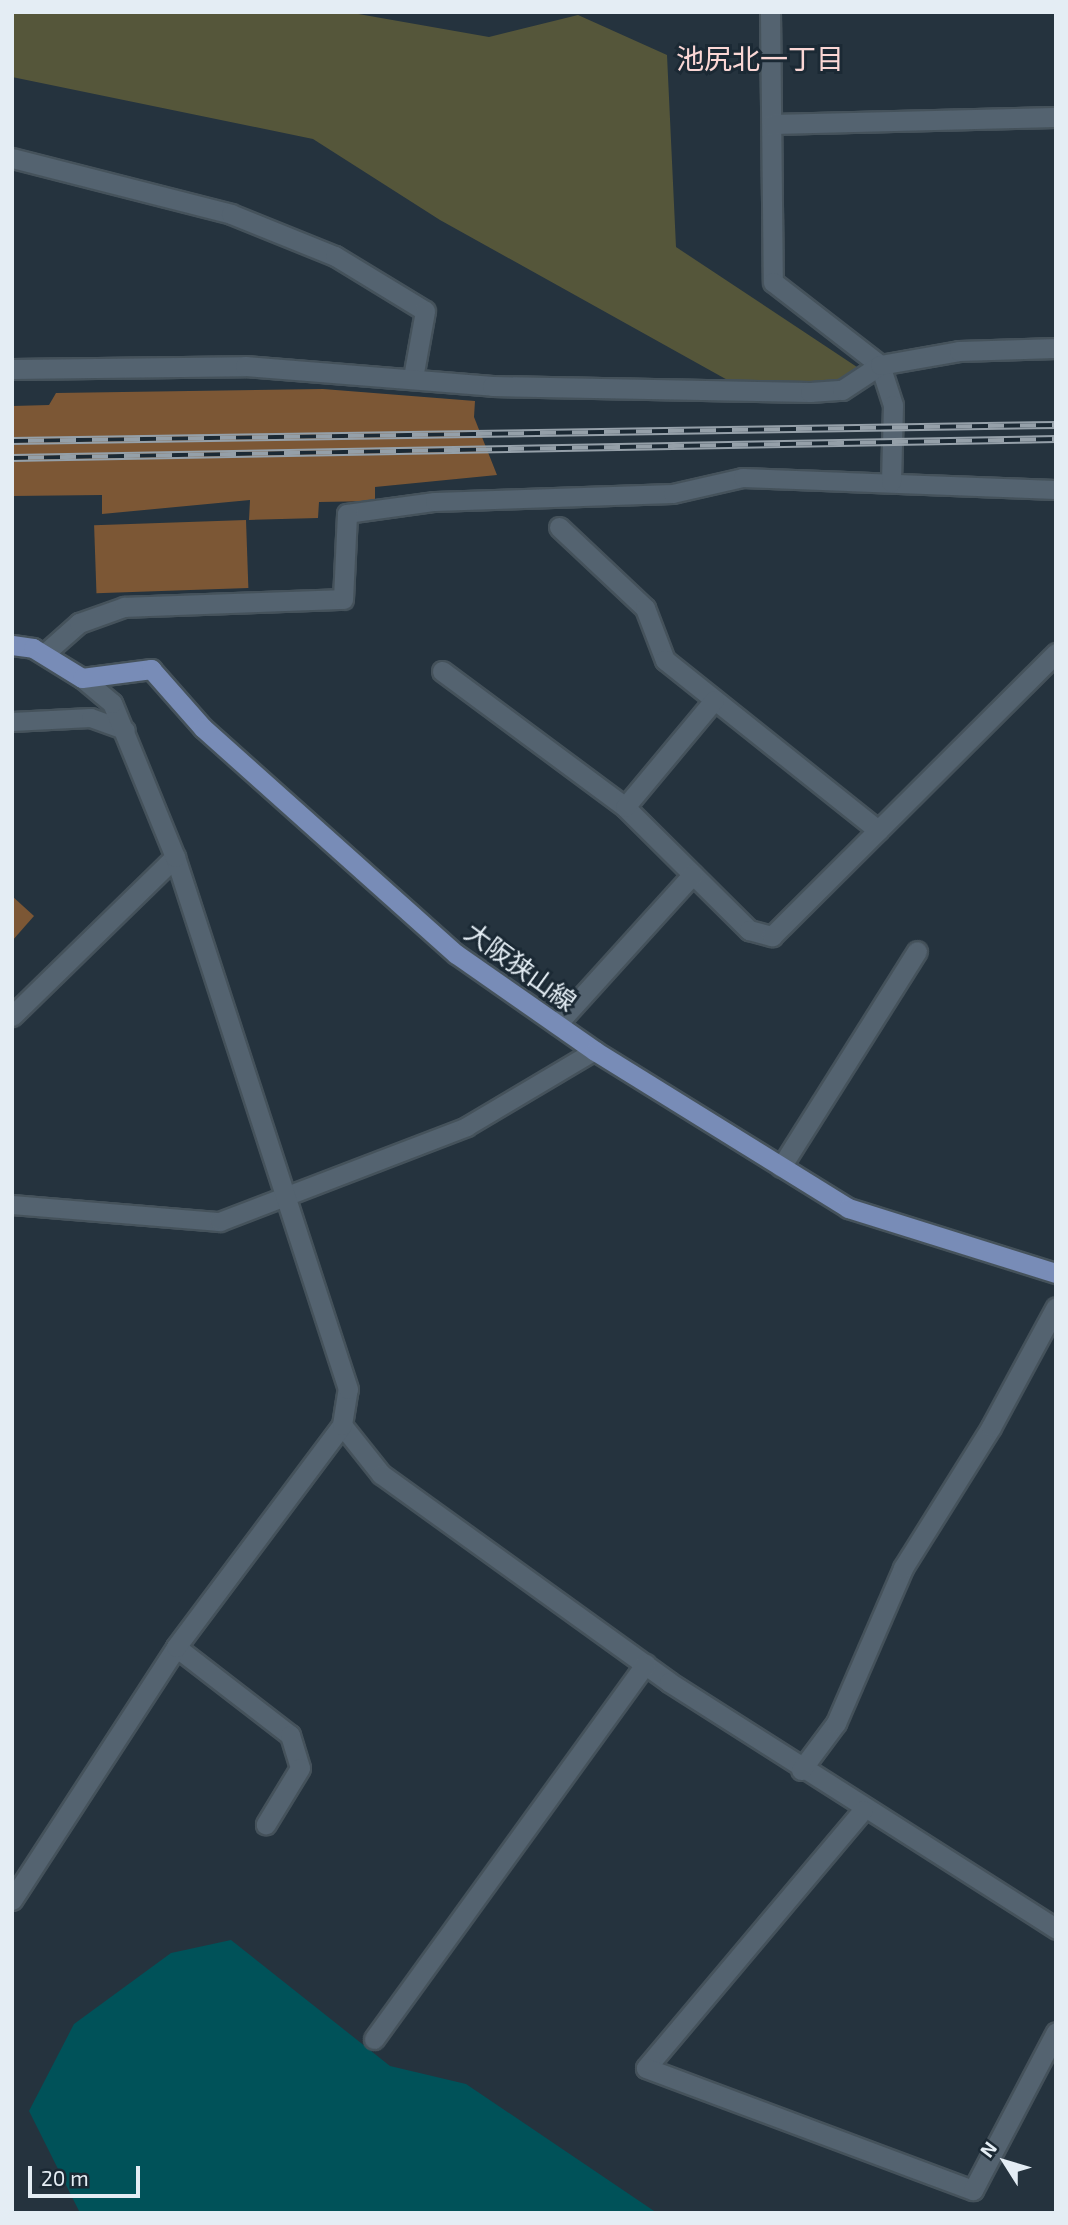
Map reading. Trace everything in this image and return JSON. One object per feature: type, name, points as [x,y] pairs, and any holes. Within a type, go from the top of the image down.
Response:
[{"type":"main road","points":[[12,645],[44,654],[82,678]]},
{"type":"main road","name":"大阪狭山線","points":[[82,678],[150,669],[203,728],[456,954],[595,1051],[848,1208],[1056,1273]]},
{"type":"street","points":[[770,12],[773,282],[880,365],[893,405],[891,482]]},
{"type":"street","points":[[772,124],[1056,117]]},
{"type":"street","points":[[12,158],[231,214],[335,256],[425,311],[413,378]]},
{"type":"street","points":[[12,369],[245,366],[545,388],[810,392],[842,390],[880,365],[958,351],[1056,348]]},
{"type":"street","points":[[44,654],[79,623],[124,607],[343,599],[347,514]]},
{"type":"street","points":[[559,527],[645,608],[665,660],[878,830]]},
{"type":"street","points":[[442,671],[625,807],[750,930],[772,936],[1056,653]]},
{"type":"street","points":[[12,1900],[176,1647],[342,1424],[348,1389],[290,1197],[175,858],[126,731],[112,703],[82,678]]},
{"type":"street","points":[[625,807],[714,700]]},
{"type":"street","points":[[12,1016],[175,858]]},
{"type":"street","points":[[557,1024],[693,874]]},
{"type":"street","points":[[781,1167],[917,951]]},
{"type":"street","points":[[801,1770],[836,1723],[903,1568],[991,1427],[1056,1307]]},
{"type":"street","points":[[342,1424],[381,1475],[645,1664],[863,1810],[1056,1929]]},
{"type":"street","points":[[176,1647],[290,1735],[300,1768],[266,1824]]},
{"type":"street","points":[[374,2039],[645,1664]]},
{"type":"street","points":[[863,1810],[646,2068],[973,2190],[1056,2032]]},
{"type":"lane","points":[[347,514],[435,502],[673,494],[743,478],[1056,490]]},
{"type":"lane","points":[[12,722],[91,718],[126,731]]},
{"type":"lane","points":[[12,1205],[220,1222],[467,1127],[595,1051]]},
{"type":"green space","points":[[12,12],[347,12],[489,37],[578,15],[667,55],[676,247],[863,371],[842,390],[749,392],[440,220],[313,139],[12,77]]},
{"type":"water","points":[[231,1940],[390,2066],[466,2084],[657,2213],[80,2213],[29,2111],[74,2024],[171,1953]]},
{"type":"building","points":[[323,389],[475,401],[474,417],[497,475],[375,487],[375,501],[319,502],[318,518],[249,520],[250,500],[102,514],[102,495],[12,496],[12,406],[49,405],[56,393]]},
{"type":"building","points":[[246,520],[248,588],[96,593],[94,525]]},
{"type":"building","points":[[12,896],[34,916],[12,941]]},
{"type":"railway","points":[[12,441],[1056,425]]},
{"type":"railway","points":[[12,458],[1056,439]]},
{"type":"district","name":"池尻北一丁目","points":[[760,58]]}]
